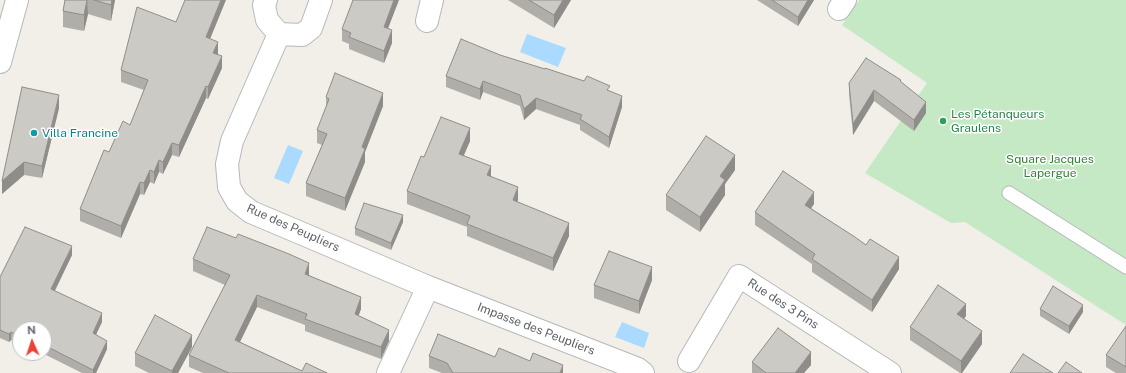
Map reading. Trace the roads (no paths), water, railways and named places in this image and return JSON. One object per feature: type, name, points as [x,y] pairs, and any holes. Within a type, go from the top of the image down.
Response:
[{"type":"street","points":[[0,62],[5,28],[17,0]]},
{"type":"street","points":[[266,0],[264,5],[267,20],[279,34],[302,35],[311,28],[321,0]]},
{"type":"street","points":[[427,22],[432,0]]},
{"type":"street","name":"Rue des Peupliers","points":[[279,34],[232,141],[226,164],[229,187],[237,201],[251,212],[428,287]]},
{"type":"street","name":"Rue des 3 Pins","points":[[689,361],[739,276],[890,373]]},
{"type":"street","points":[[388,373],[428,287]]},
{"type":"street","name":"Impasse des Peupliers","points":[[428,287],[643,373]]},
{"type":"lane","points":[[1009,193],[1126,268]]},
{"type":"water","points":[[527,34],[566,48],[558,67],[520,52]]},
{"type":"water","points":[[288,145],[303,151],[289,184],[274,178]]},
{"type":"water","points":[[622,322],[649,333],[644,348],[615,337]]},
{"type":"place","name":"Les Pétanqueurs Graulens","points":[[943,121]]},
{"type":"place","name":"Villa Francine","points":[[34,133]]},
{"type":"park label","name":"Square Jacques Lapergue","points":[[1050,166]]}]
